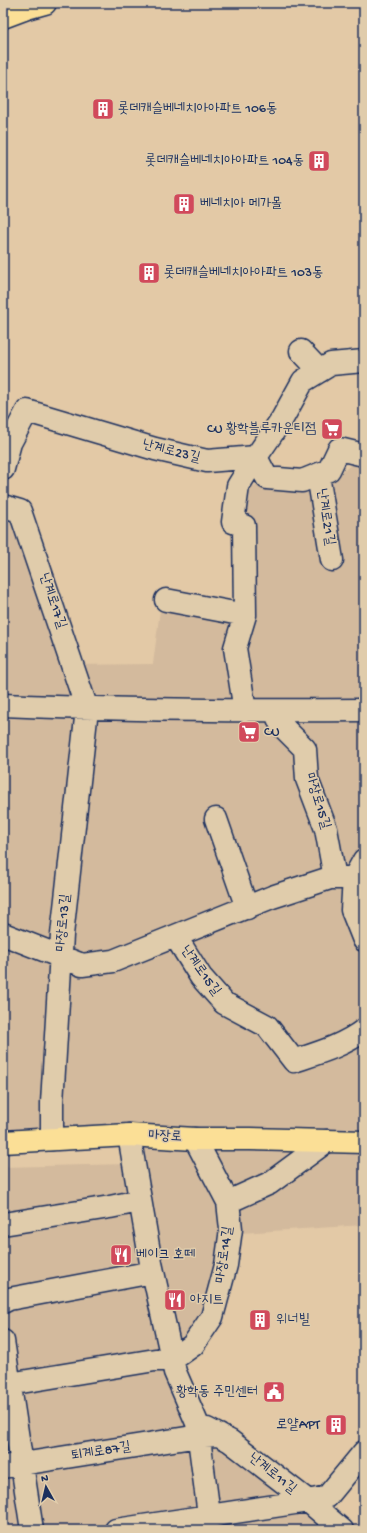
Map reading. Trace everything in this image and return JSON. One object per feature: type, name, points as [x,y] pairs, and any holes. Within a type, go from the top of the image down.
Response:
[{"type":"main road","points":[[3,17],[45,3]]},
{"type":"main road","name":"마장로","points":[[3,1142],[128,1136],[195,1140],[250,1139],[364,1142]]},
{"type":"street","points":[[301,350],[320,371]]},
{"type":"street","points":[[245,711],[235,648],[245,615],[244,526],[234,522],[238,486],[282,418],[303,381],[331,364],[364,360]]},
{"type":"street","name":"난계로23길","points":[[7,443],[27,411],[155,449],[207,461],[256,457]]},
{"type":"street","points":[[3,469],[7,443]]},
{"type":"street","name":"난계로21길","points":[[256,457],[267,478],[302,481],[329,470],[339,449],[364,455]]},
{"type":"street","name":"난계로21길","points":[[318,475],[332,560]]},
{"type":"street","name":"난계로17길","points":[[3,506],[20,510],[87,709]]},
{"type":"street","points":[[166,600],[245,615]]},
{"type":"street","points":[[3,705],[87,709],[245,711],[364,710]]},
{"type":"street","name":"마장로13길","points":[[52,1139],[52,1103],[62,935],[87,709]]},
{"type":"street","name":"마장로15길","points":[[275,711],[281,725],[305,749],[307,779],[326,829],[354,875],[352,910],[364,940]]},
{"type":"street","points":[[216,819],[247,908]]},
{"type":"street","name":"난계로15길","points":[[3,934],[82,965],[113,961],[280,894],[330,878],[354,875]]},
{"type":"street","name":"난계로15길","points":[[176,937],[201,977],[224,1003],[267,1026],[294,1061],[324,1051],[364,1030]]},
{"type":"street","points":[[128,1136],[153,1272],[175,1372],[205,1432],[210,1523]]},
{"type":"street","name":"마장로14길","points":[[172,1360],[193,1346],[212,1317],[226,1266],[231,1229],[228,1202],[195,1140]]},
{"type":"street","points":[[228,1202],[270,1183],[327,1141]]},
{"type":"street","points":[[3,1224],[139,1201]]},
{"type":"street","points":[[3,1302],[9,1299],[153,1272]]},
{"type":"street","points":[[3,1341],[12,1465],[32,1530]]},
{"type":"street","points":[[6,1384],[155,1360],[172,1360]]},
{"type":"street","name":"퇴계로87길","points":[[12,1465],[205,1432]]},
{"type":"street","name":"난계로11길","points":[[205,1432],[230,1441],[342,1530]]},
{"type":"street","points":[[116,1530],[210,1523],[327,1497],[364,1452]]},
{"type":"shaded area","points":[[353,463],[364,467],[364,1225],[225,1234],[202,1327],[173,1355],[125,1127],[3,1135],[3,511],[16,514],[69,665],[153,664],[160,610],[237,617],[247,486],[332,481]]},
{"type":"shaded area","points":[[129,1164],[184,1402],[330,1530],[3,1530],[3,1167]]},
{"type":"place","name":"롯데캐슬베네치아아파트 106동","points":[[103,109]]},
{"type":"place","name":"롯데캐슬베네치아아파트 104동","points":[[319,161]]},
{"type":"place","name":"베네치아 메가몰","points":[[184,204]]},
{"type":"place","name":"롯데캐슬베네치아아파트 103동","points":[[149,273]]},
{"type":"place","name":"CU 황학블루카운티점","points":[[332,429]]},
{"type":"place","name":"CU","points":[[249,732]]},
{"type":"place","name":"베이크 호떼","points":[[121,1255]]},
{"type":"place","name":"아지트","points":[[175,1300]]},
{"type":"place","name":"위너빌","points":[[260,1320]]},
{"type":"place","name":"황학동 주민센터","points":[[274,1392]]},
{"type":"place","name":"로얄APT","points":[[336,1425]]}]
